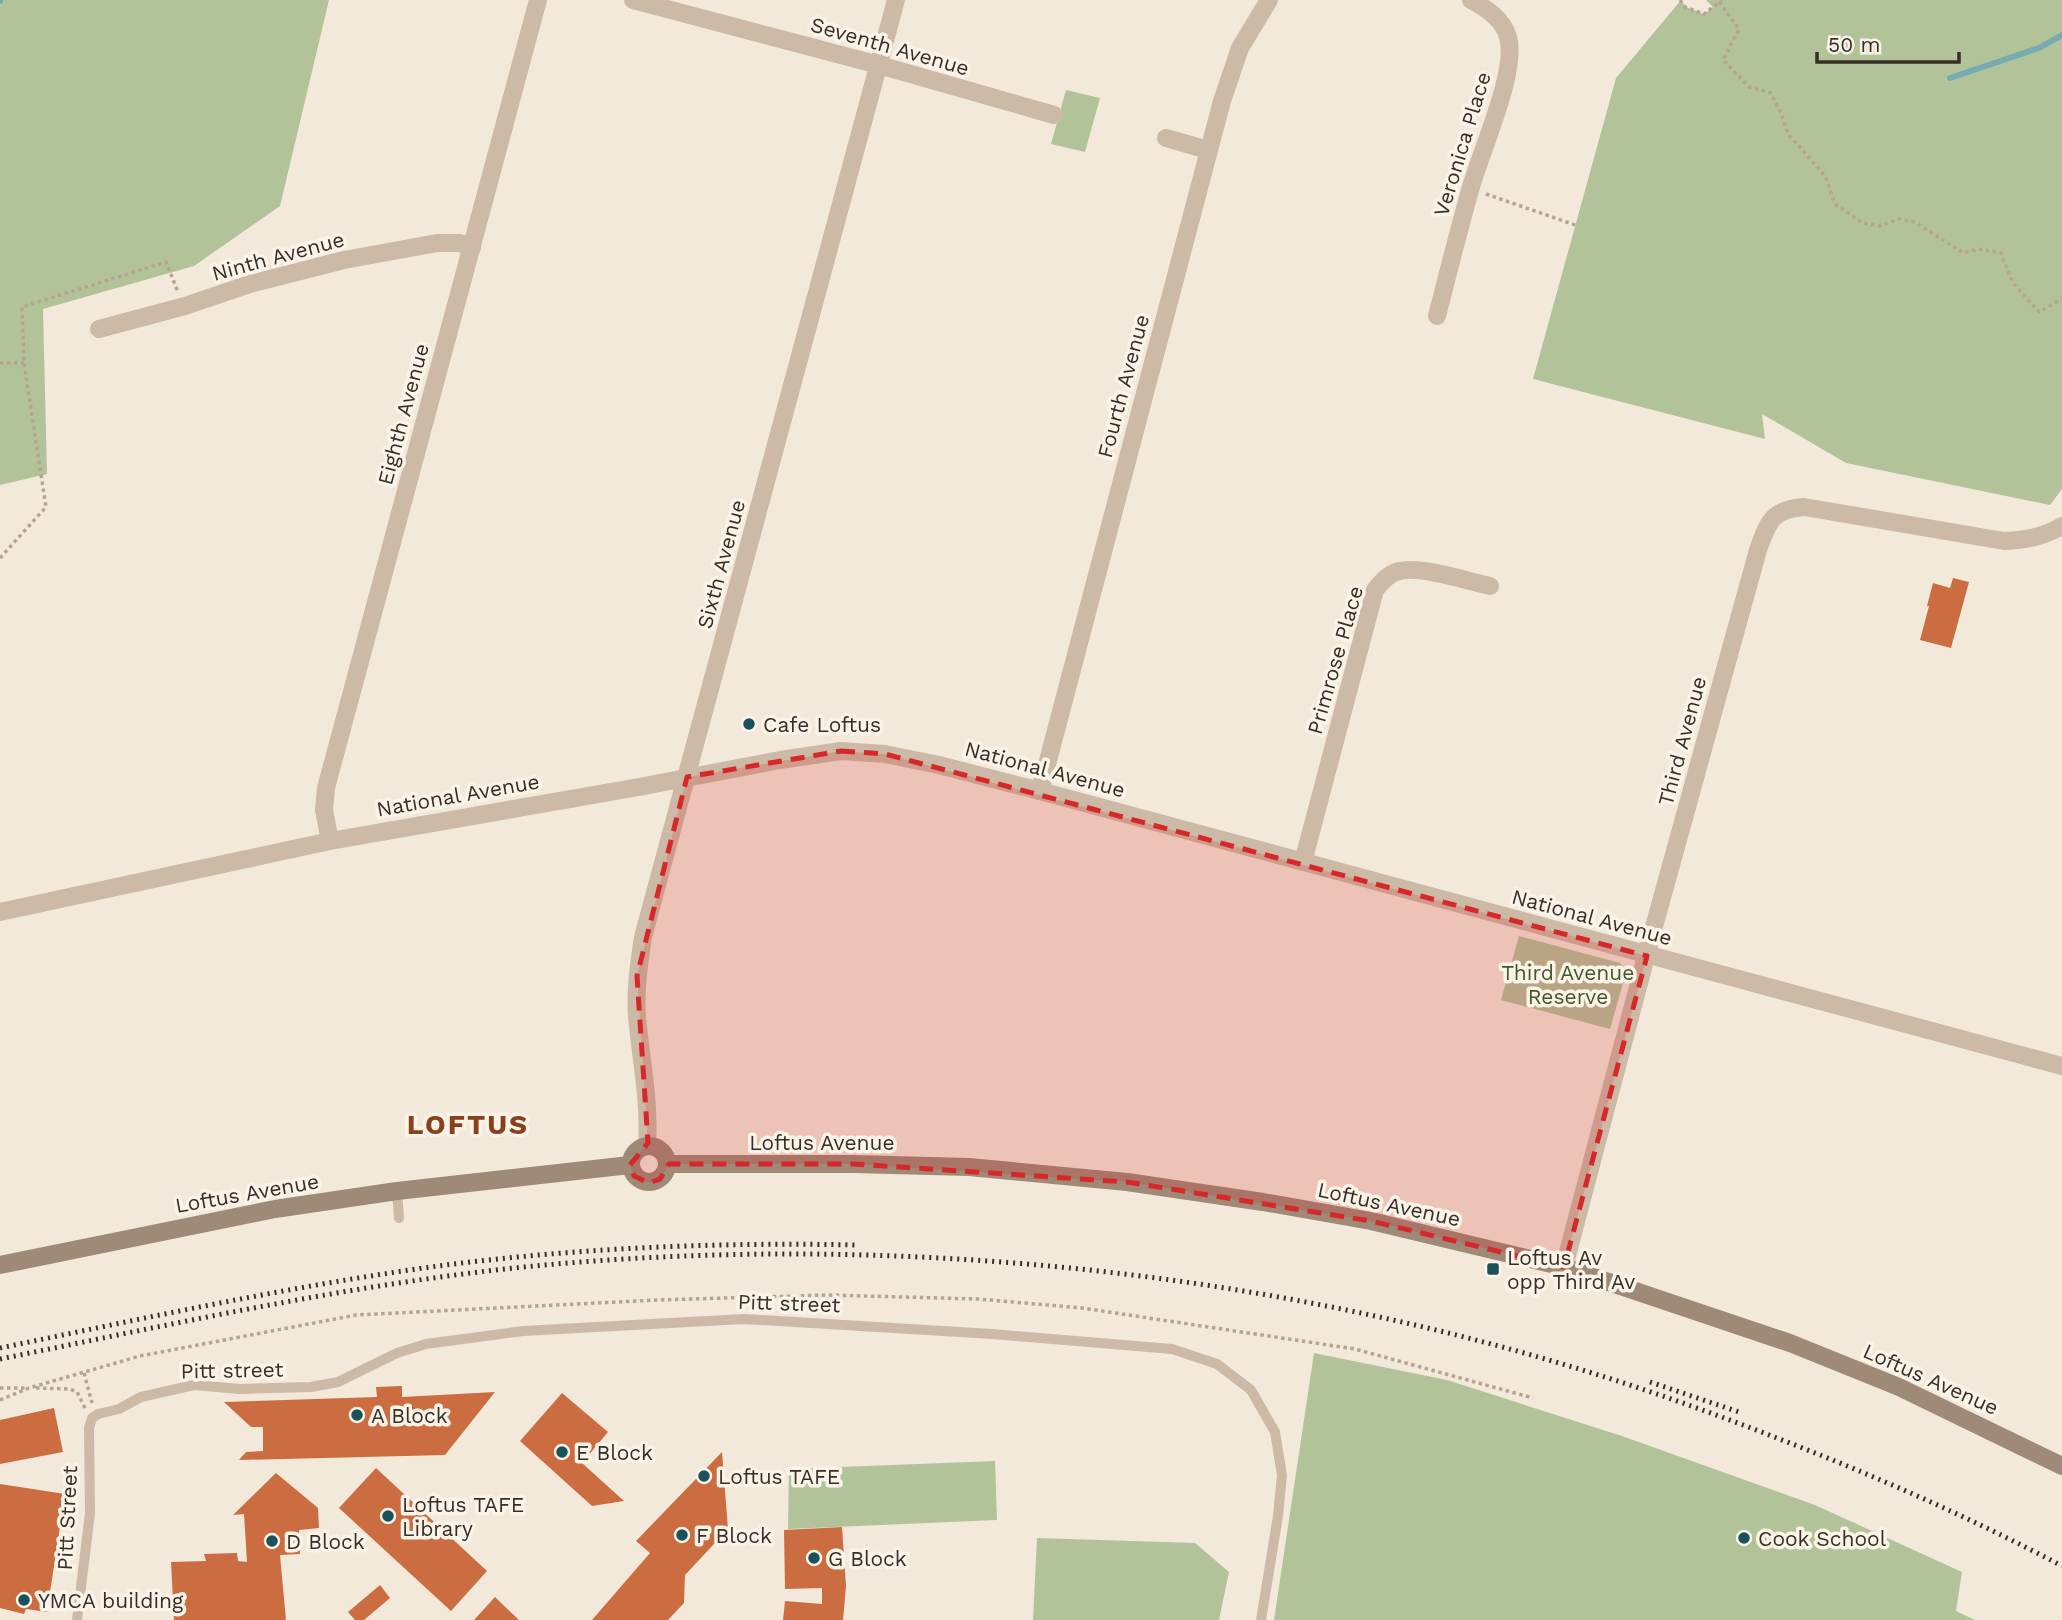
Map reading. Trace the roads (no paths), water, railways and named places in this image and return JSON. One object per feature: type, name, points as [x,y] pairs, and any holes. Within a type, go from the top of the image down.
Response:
[{"type":"street","name":"Eighth Avenue","points":[[330,841],[324,810],[326,788],[538,0]]},
{"type":"street","name":"Seventh Avenue","points":[[633,0],[879,65],[1054,115]]},
{"type":"street","name":"Sixth Avenue","points":[[648,1146],[637,1014],[637,976],[643,937],[896,0]]},
{"type":"street","name":"Fourth Avenue","points":[[1040,791],[1208,150],[1240,48],[1269,0]]},
{"type":"street","name":"Veronica Place","points":[[1437,316],[1470,189],[1509,68],[1508,36],[1488,9],[1471,0]]},
{"type":"street","points":[[1166,138],[1208,150]]},
{"type":"street","name":"Ninth Avenue","points":[[99,329],[185,306],[250,284],[344,260],[437,243],[460,243],[472,247]]},
{"type":"street","name":"Third Avenue","points":[[1564,1267],[1758,550],[1772,518],[1792,508],[1804,508],[2004,541],[2034,538],[2062,526]]},
{"type":"street","name":"Primrose Place","points":[[1303,862],[1375,590],[1394,572],[1407,569],[1420,569],[1490,586]]},
{"type":"street","name":"National Avenue","points":[[0,912],[330,841],[841,751],[898,756],[1040,791],[2062,1066]]},
{"type":"street","points":[[648,1146],[664,1153],[667,1164],[664,1175],[649,1183],[634,1176],[631,1165],[635,1152],[648,1146]]},
{"type":"street","name":"Loftus Avenue","points":[[667,1164],[957,1167],[1127,1182],[1371,1221],[1564,1267],[1790,1343],[1899,1387],[2062,1465]]},
{"type":"street","name":"Loftus Avenue","points":[[0,1265],[275,1209],[397,1191],[631,1165]]},
{"type":"lane","points":[[397,1191],[399,1218]]},
{"type":"lane","name":"Pitt street","points":[[94,1416],[120,1409],[141,1397],[194,1385],[240,1389],[310,1387],[338,1382],[397,1353],[426,1344],[523,1331],[744,1319],[992,1334],[1172,1349],[1217,1364],[1251,1390],[1275,1432],[1282,1475],[1261,1620]]},
{"type":"lane","name":"Pitt Street","points":[[77,1620],[85,1572],[90,1513],[89,1428],[94,1416]]},
{"type":"waterway","points":[[1950,78],[2039,48],[2062,35]]},
{"type":"railway","points":[[0,1348],[273,1293],[438,1266],[647,1248],[751,1244],[856,1245]]},
{"type":"railway","points":[[0,1359],[346,1291],[556,1264],[683,1256],[811,1254],[939,1258],[1067,1268],[1195,1283],[1322,1305],[1447,1333],[1569,1366],[1685,1404],[1833,1460],[1965,1518],[2062,1566]]},
{"type":"railway","points":[[1650,1382],[1742,1413]]},
{"type":"place","name":"Cafe Loftus","points":[[749,724]]},
{"type":"place","name":"Loftus Av opp Third Av","points":[[1493,1269]]},
{"type":"place","name":"A Block","points":[[357,1415]]},
{"type":"place","name":"E Block","points":[[562,1452]]},
{"type":"place","name":"Loftus TAFE","points":[[704,1476]]},
{"type":"place","name":"Loftus TAFE Library","points":[[388,1516]]},
{"type":"place","name":"F Block","points":[[682,1535]]},
{"type":"place","name":"Cook School","points":[[1744,1538]]},
{"type":"place","name":"D Block","points":[[272,1541]]},
{"type":"place","name":"G Block","points":[[814,1558]]},
{"type":"place","name":"YMCA building","points":[[24,1600]]},
{"type":"district","name":"LOFTUS","points":[[468,1124]]},
{"type":"park label","name":"Third Avenue Reserve","points":[[1568,984]]}]
